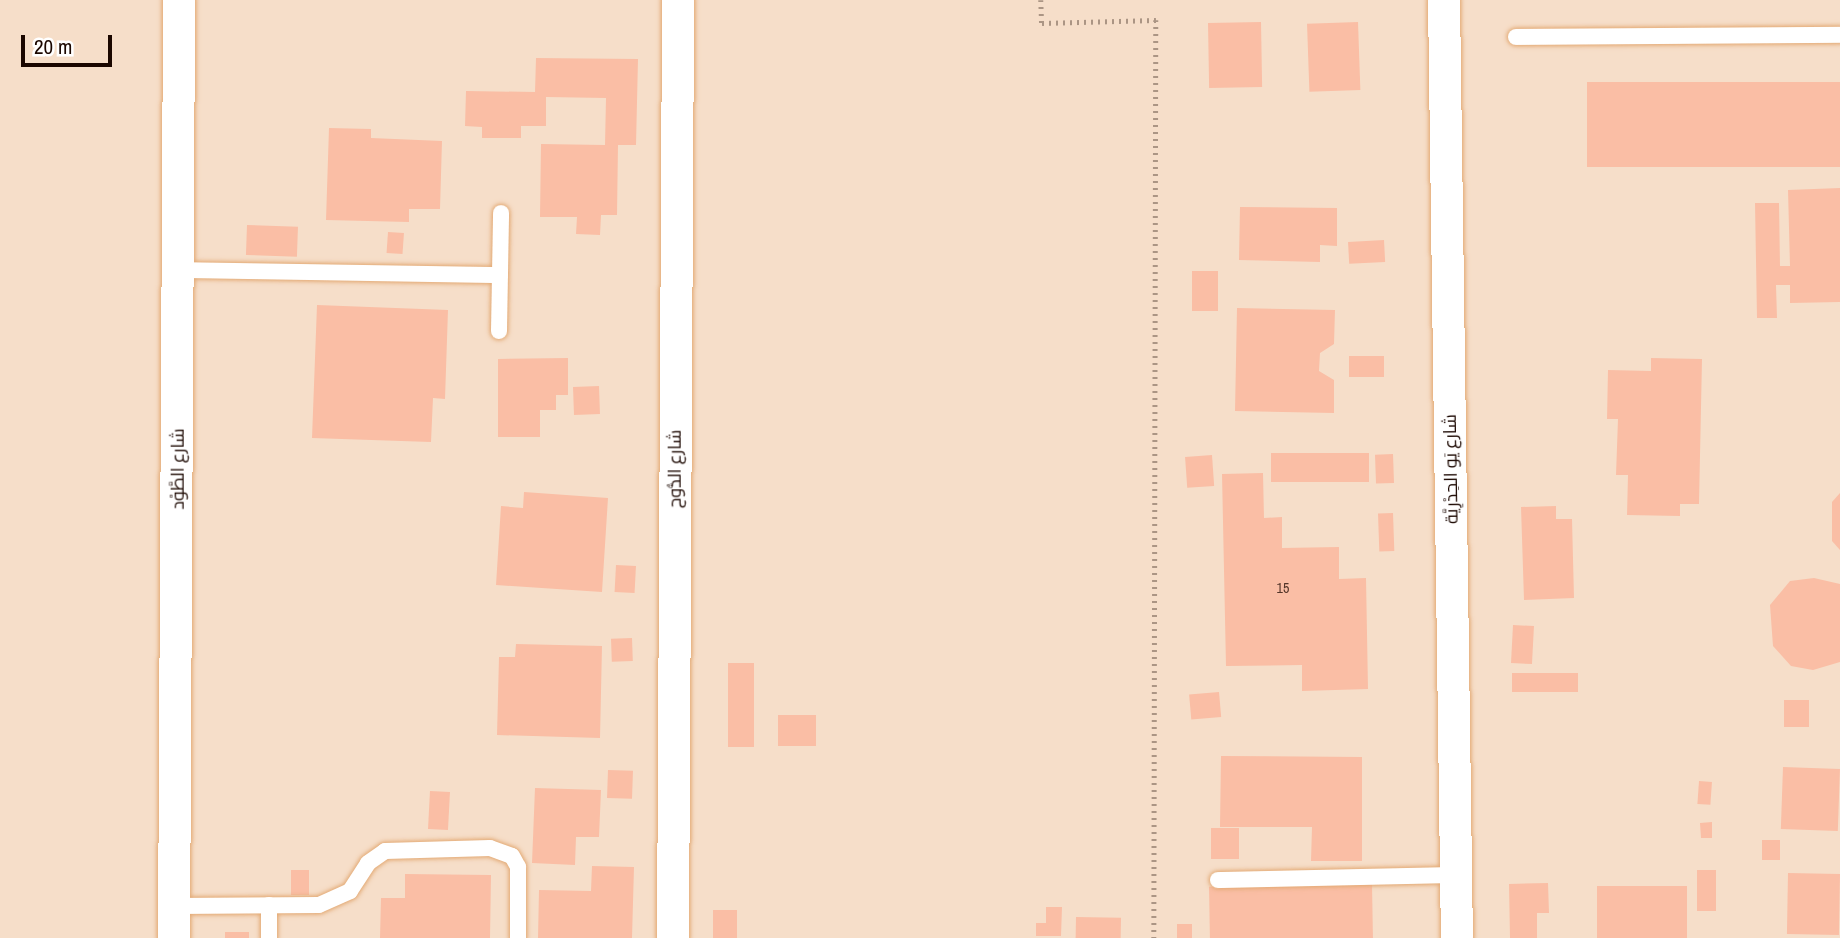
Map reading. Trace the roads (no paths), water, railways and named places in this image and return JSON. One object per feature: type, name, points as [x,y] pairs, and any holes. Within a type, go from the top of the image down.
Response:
[{"type":"street","name":"شارع الطَّوْد","points":[[174,938],[180,0]]},
{"type":"street","name":"شارع الدُّوح","points":[[673,938],[678,0]]},
{"type":"street","name":"شارع يَو الحِدْرِيَّة","points":[[1444,0],[1457,938]]},
{"type":"lane","points":[[1516,37],[1840,35]]},
{"type":"lane","points":[[499,331],[501,213]]},
{"type":"lane","points":[[179,270],[500,275]]},
{"type":"lane","points":[[174,906],[269,905],[341,898],[375,856],[395,848],[490,848],[512,856],[518,867],[518,938]]},
{"type":"lane","points":[[1218,880],[1457,875]]},
{"type":"lane","points":[[269,905],[269,938]]}]
